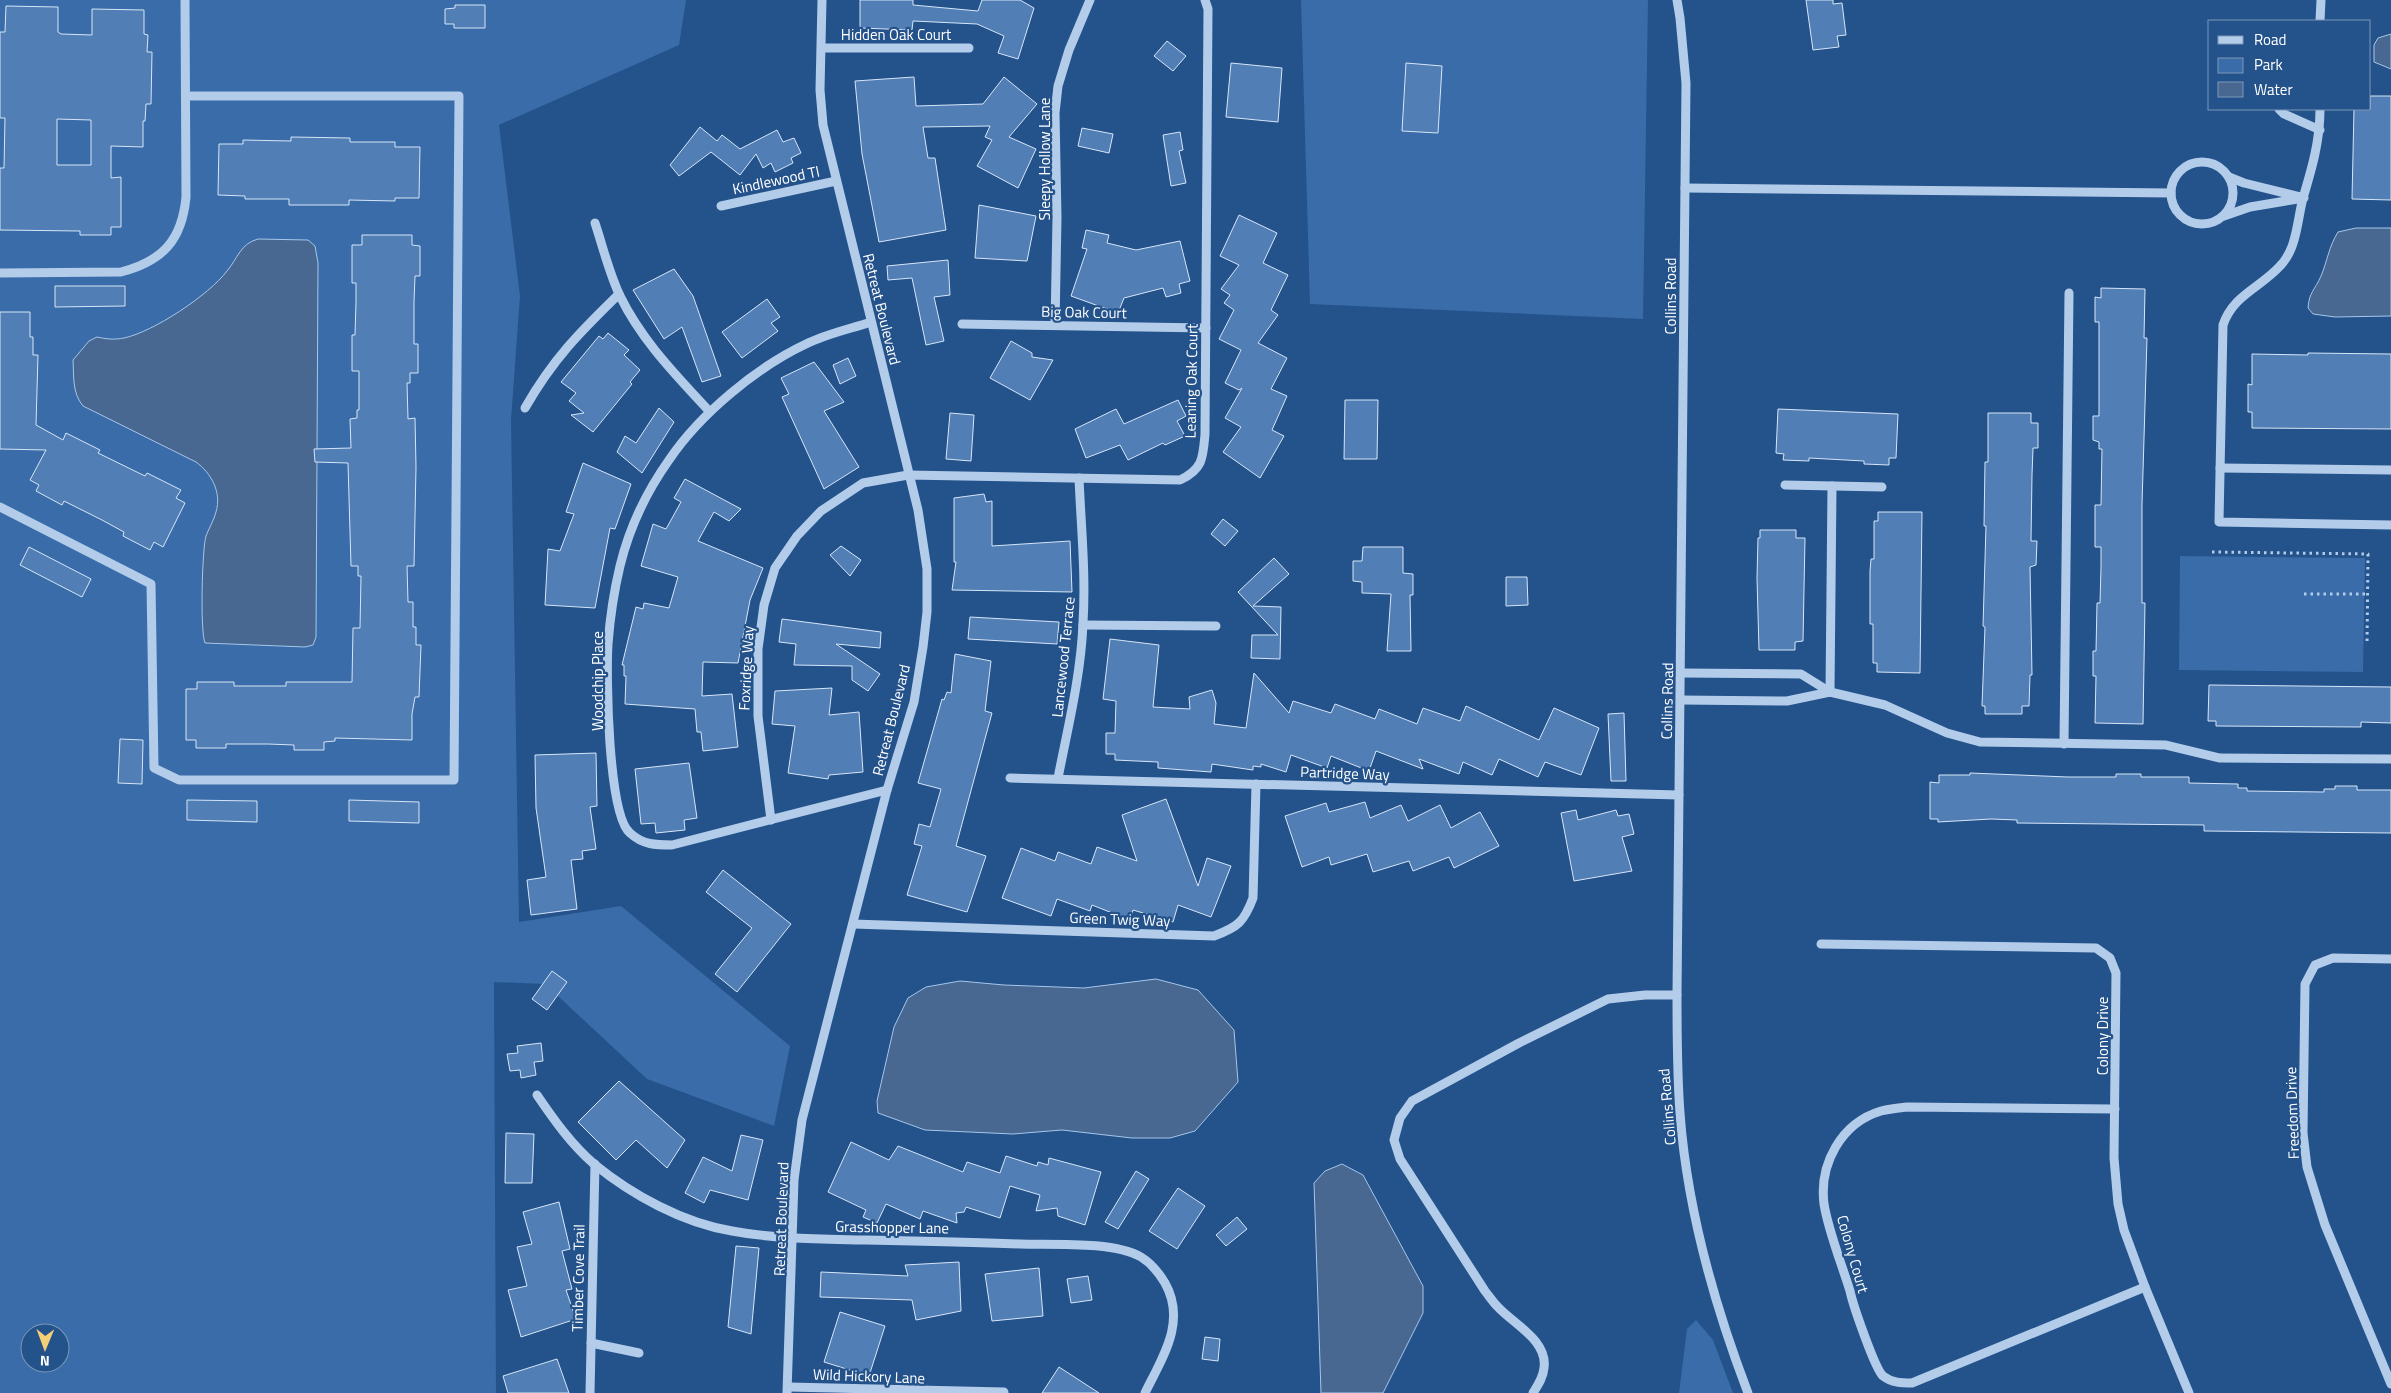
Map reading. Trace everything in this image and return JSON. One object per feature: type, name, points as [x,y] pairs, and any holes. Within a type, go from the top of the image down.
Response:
[{"type":"street","points":[[0,273],[121,272],[140,267],[167,247],[179,233],[184,216],[186,0]]},
{"type":"street","name":"Retreat Boulevard","points":[[788,1390],[794,1180],[802,1120],[887,790],[914,702],[927,612],[927,569],[918,510],[823,125],[820,90],[823,48],[822,0]]},
{"type":"street","name":"Sleepy Hollow Lane","points":[[1055,325],[1057,218],[1055,113],[1058,86],[1069,50],[1090,0]]},
{"type":"street","name":"Leaning Oak Court","points":[[908,475],[1180,480],[1194,473],[1203,455],[1205,434],[1208,9],[1206,0]]},
{"type":"street","name":"Collins Road","points":[[1676,0],[1680,18],[1686,83],[1682,673],[1677,995],[1680,1115],[1692,1198],[1710,1279],[1724,1330],[1748,1393]]},
{"type":"street","points":[[2320,20],[2321,0]]},
{"type":"street","name":"Hidden Oak Court","points":[[823,48],[969,48]]},
{"type":"street","points":[[0,507],[151,584],[154,768],[179,780],[454,780],[459,96],[186,96]]},
{"type":"street","points":[[2280,110],[2294,119],[2320,130]]},
{"type":"street","points":[[2320,110],[2320,130],[2316,155],[2289,254],[2268,278],[2239,297],[2227,314],[2223,325],[2219,522],[2391,525]]},
{"type":"street","points":[[2222,217],[2232,201],[2234,191],[2229,177],[2220,166],[2210,162],[2191,163],[2176,175],[2171,193],[2172,203],[2184,219],[2203,224],[2213,222],[2250,207],[2304,198]]},
{"type":"street","points":[[2229,177],[2244,183],[2304,198]]},
{"type":"street","name":"Kindlewood Tl","points":[[721,206],[836,181]]},
{"type":"street","points":[[1685,188],[2171,193]]},
{"type":"street","points":[[595,223],[619,294],[635,324],[659,357],[709,411]]},
{"type":"street","points":[[2064,744],[2069,293]]},
{"type":"street","points":[[525,408],[545,373],[574,338],[619,294]]},
{"type":"street","name":"Woodchip Place","points":[[871,322],[806,344],[757,374],[709,411],[670,458],[652,486],[635,522],[620,564],[608,644],[608,711],[616,795],[622,822],[629,833],[650,845],[672,845],[887,790]]},
{"type":"street","name":"Big Oak Court","points":[[962,324],[1206,328]]},
{"type":"street","points":[[2220,468],[2391,470]]},
{"type":"street","name":"Foxridge Way","points":[[771,820],[758,716],[758,649],[764,605],[775,568],[797,536],[821,511],[844,494],[863,483],[908,475]]},
{"type":"street","name":"Lancewood Terrace","points":[[1058,778],[1075,694],[1083,625],[1084,585],[1078,478]]},
{"type":"street","points":[[1785,485],[1882,487]]},
{"type":"street","points":[[1830,692],[1832,486]]},
{"type":"street","points":[[1083,625],[1216,626]]},
{"type":"street","points":[[1682,673],[1801,674],[1830,692],[1885,706],[1947,734],[1980,742],[2166,745],[2220,758],[2391,759]]},
{"type":"street","points":[[1681,700],[1787,701],[1830,692]]},
{"type":"street","name":"Partridge Way","points":[[1010,778],[1679,795]]},
{"type":"street","name":"Green Twig Way","points":[[853,924],[1214,936],[1234,929],[1247,915],[1253,898],[1256,784]]},
{"type":"street","name":"Colony Drive","points":[[1821,944],[2096,948],[2110,958],[2116,973],[2114,1158],[2118,1204],[2124,1230],[2189,1393]]},
{"type":"street","name":"Freedom Drive","points":[[2391,959],[2333,958],[2315,965],[2305,984],[2303,1133],[2307,1167],[2325,1225],[2391,1384]]},
{"type":"street","points":[[1533,1393],[1545,1367],[1543,1354],[1527,1331],[1498,1307],[1486,1291],[1400,1158],[1394,1140],[1400,1118],[1412,1101],[1520,1043],[1608,1000],[1645,995],[1677,995]]},
{"type":"street","name":"Grasshopper Lane","points":[[537,1095],[568,1138],[595,1164],[646,1199],[691,1220],[730,1231],[793,1238],[1118,1248],[1141,1257],[1159,1273],[1170,1291],[1176,1313],[1172,1337],[1145,1393]]},
{"type":"street","name":"Colony Court","points":[[2115,1109],[1907,1107],[1880,1112],[1859,1122],[1845,1134],[1830,1155],[1824,1180],[1824,1204],[1857,1316],[1882,1375],[1897,1382],[1912,1383],[2146,1287]]},
{"type":"street","name":"Timber Cove Trail","points":[[590,1393],[595,1164]]},
{"type":"street","points":[[591,1343],[639,1353]]},
{"type":"street","name":"Wild Hickory Lane","points":[[788,1390],[1004,1392]]},
{"type":"path","points":[[2212,552],[2368,554],[2367,645]]},
{"type":"path","points":[[2304,594],[2367,594]]},
{"type":"green space","points":[[0,0],[686,0],[679,45],[499,125],[520,296],[511,420],[519,922],[621,906],[790,1046],[774,1126],[647,1079],[545,984],[494,982],[496,1393],[0,1393]]},
{"type":"green space","points":[[1301,0],[1648,0],[1643,319],[1310,304]]},
{"type":"green space","points":[[2180,556],[2365,558],[2363,672],[2179,670]]},
{"type":"green space","points":[[1696,1320],[1713,1340],[1733,1393],[1679,1393],[1687,1329]]},
{"type":"water","points":[[2391,34],[2391,69],[2374,62],[2374,45],[2378,38]]},
{"type":"water","points":[[2356,228],[2391,228],[2391,316],[2335,317],[2313,314],[2308,308],[2310,298],[2321,276],[2335,237],[2338,232]]},
{"type":"water","points":[[258,239],[308,240],[315,246],[318,263],[316,637],[313,645],[305,647],[205,643],[202,608],[203,557],[206,536],[215,515],[218,497],[211,477],[196,462],[83,406],[79,401],[74,384],[73,360],[89,341],[97,337],[110,339],[124,338],[150,328],[180,311],[219,281],[243,248]]},
{"type":"water","points":[[1156,979],[1198,990],[1234,1030],[1238,1082],[1195,1131],[1170,1138],[1132,1138],[1062,1130],[1013,1134],[925,1130],[878,1113],[877,1101],[894,1027],[908,998],[926,987],[960,981],[1004,985],[1084,988]]},
{"type":"water","points":[[1342,1164],[1363,1175],[1423,1286],[1423,1313],[1383,1393],[1321,1393],[1314,1183],[1325,1171]]},
{"type":"building","points":[[860,0],[913,0],[913,5],[978,11],[982,0],[1020,0],[1034,8],[1018,59],[998,53],[1004,36],[977,24],[913,21],[912,30],[860,28]]},
{"type":"building","points":[[1806,0],[1833,0],[1833,4],[1842,3],[1846,35],[1837,36],[1839,47],[1813,50]]},
{"type":"building","points":[[455,5],[485,5],[485,28],[454,28],[454,24],[445,24],[445,9],[455,8]]},
{"type":"building","points":[[6,6],[58,7],[58,32],[61,34],[92,35],[92,9],[144,10],[144,34],[148,35],[147,52],[152,52],[151,104],[146,104],[145,121],[143,121],[143,147],[111,146],[111,178],[121,177],[121,227],[111,227],[111,235],[80,235],[80,231],[0,230],[0,168],[4,168],[5,118],[0,118],[0,32],[5,32]],"holes":[[[57,119],[91,120],[91,165],[57,165]]]},
{"type":"building","points":[[1167,41],[1186,56],[1173,71],[1154,56]]},
{"type":"building","points":[[1231,63],[1282,68],[1278,122],[1226,117]]},
{"type":"building","points":[[1406,63],[1442,66],[1438,133],[1402,131]]},
{"type":"building","points":[[914,77],[916,106],[983,104],[1004,77],[1037,104],[1009,137],[1036,149],[1018,188],[977,166],[992,140],[985,137],[990,126],[923,127],[928,158],[935,158],[946,230],[879,242],[862,154],[855,81]]},
{"type":"building","points":[[2371,96],[2391,96],[2391,200],[2352,199],[2354,110],[2371,110]]},
{"type":"building","points":[[700,127],[717,141],[722,135],[740,149],[777,130],[783,142],[794,138],[801,153],[791,158],[793,163],[775,172],[771,163],[763,168],[756,154],[740,175],[711,152],[679,176],[670,165]]},
{"type":"building","points":[[1082,128],[1113,134],[1109,153],[1078,146]]},
{"type":"building","points":[[1180,132],[1183,150],[1179,151],[1186,183],[1171,186],[1163,135]]},
{"type":"building","points":[[291,137],[350,138],[350,142],[395,142],[395,147],[420,147],[419,198],[395,198],[395,201],[349,200],[349,205],[289,205],[289,199],[245,199],[245,196],[218,195],[219,144],[243,144],[243,140],[291,141]]},
{"type":"building","points":[[979,205],[1036,216],[1027,261],[975,258]]},
{"type":"building","points":[[1239,215],[1277,233],[1263,263],[1288,275],[1271,310],[1278,315],[1258,343],[1287,358],[1271,389],[1287,396],[1272,430],[1284,436],[1260,478],[1223,452],[1241,427],[1225,418],[1242,388],[1239,390],[1225,383],[1241,350],[1219,339],[1234,310],[1224,303],[1230,295],[1221,289],[1239,265],[1220,256]]},
{"type":"building","points":[[1086,230],[1109,235],[1107,243],[1136,250],[1180,241],[1190,281],[1179,284],[1181,293],[1166,297],[1163,288],[1124,298],[1118,313],[1071,296],[1087,249],[1082,248]]},
{"type":"building","points":[[362,235],[412,235],[412,245],[420,246],[420,276],[415,276],[414,302],[414,344],[418,344],[418,373],[410,373],[410,383],[407,383],[408,419],[415,418],[416,467],[414,566],[407,566],[408,602],[413,602],[413,627],[416,627],[416,645],[421,645],[419,697],[415,697],[412,714],[412,740],[335,738],[335,741],[324,742],[324,750],[294,750],[294,745],[268,744],[226,744],[226,748],[196,748],[196,740],[186,740],[186,689],[197,689],[197,682],[234,682],[234,686],[286,686],[286,682],[352,682],[353,628],[360,628],[361,576],[358,576],[358,566],[351,566],[348,463],[315,462],[314,449],[351,448],[350,419],[357,418],[357,410],[359,410],[359,371],[352,371],[352,335],[355,335],[356,283],[352,283],[352,245],[362,245]]},
{"type":"building","points":[[948,260],[950,295],[934,297],[944,341],[926,345],[912,278],[888,280],[887,266]]},
{"type":"building","points":[[674,269],[693,296],[721,376],[702,382],[682,327],[664,339],[633,290]]},
{"type":"building","points":[[55,286],[125,286],[125,306],[55,307]]},
{"type":"building","points":[[2101,288],[2145,289],[2144,338],[2147,338],[2142,505],[2142,603],[2145,603],[2143,724],[2095,723],[2096,676],[2093,676],[2093,651],[2096,651],[2097,603],[2100,603],[2101,547],[2095,547],[2095,505],[2101,505],[2102,449],[2099,449],[2099,442],[2093,440],[2093,416],[2099,416],[2099,322],[2095,322],[2095,297],[2101,298]]},
{"type":"building","points":[[767,299],[780,317],[771,323],[778,331],[742,358],[722,332]]},
{"type":"building","points":[[0,312],[30,312],[30,337],[33,337],[33,355],[38,355],[36,425],[63,440],[66,433],[100,450],[98,453],[145,476],[147,473],[181,490],[176,498],[185,503],[163,547],[154,542],[150,550],[123,536],[124,532],[102,520],[64,501],[62,505],[36,491],[39,485],[30,480],[46,450],[0,449]]},
{"type":"building","points":[[608,333],[629,350],[624,355],[640,370],[630,382],[632,384],[593,432],[571,415],[584,413],[569,401],[576,393],[561,382],[599,336],[603,339]]},
{"type":"building","points":[[1011,341],[1032,353],[1032,357],[1053,360],[1030,400],[990,378]]},
{"type":"building","points":[[2308,353],[2391,354],[2391,429],[2252,428],[2252,412],[2248,412],[2248,384],[2252,385],[2252,354],[2308,355]]},
{"type":"building","points":[[848,358],[856,376],[840,384],[833,365]]},
{"type":"building","points":[[814,362],[844,402],[824,411],[859,467],[824,489],[782,397],[789,394],[781,378]]},
{"type":"building","points":[[1178,400],[1186,416],[1177,421],[1185,436],[1165,445],[1163,443],[1128,460],[1120,445],[1086,458],[1075,429],[1116,409],[1124,424]]},
{"type":"building","points":[[1345,400],[1378,400],[1377,459],[1344,459]]},
{"type":"building","points":[[659,408],[674,422],[642,473],[617,452],[625,436],[636,443]]},
{"type":"building","points":[[1778,409],[1898,414],[1896,458],[1889,458],[1889,465],[1864,464],[1864,461],[1809,458],[1809,461],[1783,460],[1784,454],[1776,453]]},
{"type":"building","points":[[950,413],[974,415],[971,461],[946,459]]},
{"type":"building","points":[[1988,413],[2031,413],[2031,423],[2038,423],[2038,448],[2033,448],[2032,475],[2031,541],[2037,541],[2036,565],[2030,567],[2032,675],[2030,675],[2029,706],[2022,706],[2022,714],[1985,714],[1985,706],[1982,706],[1985,627],[1983,626],[1986,526],[1984,526],[1985,462],[1988,462]]},
{"type":"building","points":[[583,463],[631,484],[615,529],[610,528],[595,608],[545,605],[548,549],[560,551],[574,514],[566,512]]},
{"type":"building","points":[[685,479],[741,509],[729,521],[714,512],[698,541],[763,568],[750,600],[738,663],[703,662],[702,696],[732,694],[738,747],[703,751],[701,732],[697,732],[695,709],[625,704],[626,676],[624,676],[624,665],[622,665],[636,607],[643,609],[644,603],[669,608],[678,577],[641,566],[653,524],[666,529],[681,502],[674,498]]},
{"type":"building","points":[[984,494],[986,502],[992,501],[992,546],[1070,541],[1072,592],[952,590],[956,562],[954,562],[954,498]]},
{"type":"building","points":[[1878,512],[1922,512],[1920,673],[1877,672],[1877,663],[1873,663],[1873,624],[1870,624],[1870,571],[1871,559],[1874,559],[1874,521],[1878,521]]},
{"type":"building","points":[[1223,519],[1238,531],[1225,546],[1211,534]]},
{"type":"building","points":[[1760,530],[1796,530],[1796,538],[1805,538],[1803,641],[1795,642],[1795,650],[1759,650],[1757,578]]},
{"type":"building","points":[[841,546],[861,560],[850,576],[830,555]]},
{"type":"building","points":[[29,547],[91,579],[82,597],[20,565]]},
{"type":"building","points":[[1363,547],[1403,547],[1403,573],[1413,574],[1413,595],[1410,595],[1411,651],[1387,651],[1391,594],[1362,593],[1362,582],[1353,581],[1353,561],[1362,561]]},
{"type":"building","points":[[1274,558],[1289,574],[1253,606],[1281,607],[1280,659],[1251,658],[1252,635],[1278,635],[1238,592]]},
{"type":"building","points":[[1506,577],[1527,577],[1528,605],[1506,606]]},
{"type":"building","points":[[970,617],[1059,622],[1057,644],[968,639]]},
{"type":"building","points":[[782,619],[881,632],[880,648],[836,644],[880,674],[868,691],[852,680],[852,666],[794,665],[796,644],[779,642]]},
{"type":"building","points":[[1110,639],[1159,645],[1153,707],[1190,709],[1189,697],[1212,690],[1216,703],[1214,724],[1246,728],[1254,673],[1289,713],[1293,701],[1331,713],[1335,704],[1375,719],[1379,709],[1417,724],[1423,708],[1460,721],[1466,706],[1539,740],[1554,708],[1599,728],[1581,775],[1545,762],[1538,777],[1499,759],[1492,775],[1463,762],[1459,774],[1419,759],[1423,769],[1376,751],[1369,771],[1331,756],[1327,768],[1291,755],[1286,772],[1261,764],[1261,767],[1253,766],[1253,770],[1212,764],[1211,772],[1158,768],[1158,762],[1115,760],[1115,754],[1106,754],[1106,733],[1115,733],[1116,701],[1103,699]]},
{"type":"building","points":[[955,654],[991,661],[985,711],[992,713],[956,846],[986,856],[967,912],[907,895],[922,846],[914,844],[919,824],[930,827],[941,789],[918,783],[942,699],[944,700],[947,692],[951,693]]},
{"type":"building","points":[[2209,685],[2391,687],[2391,723],[2361,722],[2361,727],[2216,726],[2216,721],[2208,721]]},
{"type":"building","points":[[832,688],[829,715],[859,712],[863,772],[829,775],[828,779],[788,773],[795,726],[772,724],[775,691]]},
{"type":"building","points":[[1624,713],[1626,781],[1611,781],[1608,714]]},
{"type":"building","points":[[120,739],[143,740],[142,784],[118,783]]},
{"type":"building","points":[[596,753],[597,806],[590,807],[596,849],[582,851],[583,859],[571,860],[577,909],[531,915],[527,880],[546,877],[536,808],[535,755]]},
{"type":"building","points":[[689,763],[697,818],[684,820],[685,830],[656,833],[655,823],[641,824],[635,769]]},
{"type":"building","points":[[1970,773],[2068,777],[2116,777],[2116,774],[2141,774],[2141,777],[2189,777],[2189,783],[2238,784],[2238,788],[2247,788],[2247,791],[2324,792],[2324,789],[2335,789],[2335,786],[2357,786],[2357,790],[2391,790],[2391,833],[2204,831],[2204,825],[2017,823],[2017,820],[1991,819],[1938,822],[1938,819],[1930,819],[1930,782],[1939,783],[1939,775],[1970,775]]},
{"type":"building","points":[[1166,799],[1198,886],[1207,858],[1231,866],[1211,917],[1178,905],[1173,922],[1133,910],[1130,920],[1092,905],[1090,911],[1057,899],[1051,916],[1002,898],[1021,848],[1055,861],[1058,852],[1091,864],[1097,847],[1137,861],[1122,815]]},
{"type":"building","points":[[187,800],[257,801],[257,822],[187,820]]},
{"type":"building","points":[[349,800],[419,802],[419,823],[349,821]]},
{"type":"building","points":[[1365,802],[1370,818],[1401,805],[1408,821],[1440,805],[1451,828],[1480,812],[1499,846],[1454,868],[1449,857],[1413,871],[1409,861],[1373,872],[1367,854],[1331,865],[1329,857],[1302,867],[1285,816],[1326,803],[1329,812]]},
{"type":"building","points":[[1576,810],[1578,820],[1616,810],[1618,816],[1629,814],[1634,834],[1622,837],[1632,871],[1574,881],[1561,813]]},
{"type":"building","points":[[723,870],[791,924],[737,992],[715,974],[752,928],[706,892]]},
{"type":"building","points":[[552,971],[567,982],[547,1010],[532,999]]},
{"type":"building","points":[[541,1043],[543,1061],[534,1062],[536,1075],[521,1078],[520,1070],[510,1071],[507,1054],[518,1053],[517,1046]]},
{"type":"building","points":[[619,1081],[685,1140],[667,1168],[636,1140],[616,1160],[578,1122]]},
{"type":"building","points":[[506,1133],[534,1134],[532,1183],[505,1183]]},
{"type":"building","points":[[741,1135],[763,1140],[748,1200],[710,1190],[704,1203],[685,1193],[703,1157],[732,1171]]},
{"type":"building","points":[[851,1142],[889,1160],[898,1146],[963,1172],[967,1162],[1000,1173],[1006,1156],[1037,1166],[1038,1162],[1048,1165],[1049,1158],[1101,1172],[1085,1225],[1058,1216],[1057,1208],[1036,1211],[1040,1195],[1010,1186],[1000,1218],[966,1207],[964,1212],[956,1213],[957,1223],[923,1211],[920,1219],[886,1204],[877,1223],[863,1217],[866,1210],[828,1192]]},
{"type":"building","points":[[1136,1171],[1149,1179],[1118,1229],[1105,1222]]},
{"type":"building","points":[[1178,1188],[1205,1206],[1177,1249],[1149,1231]]},
{"type":"building","points":[[559,1202],[570,1249],[562,1251],[572,1289],[566,1290],[576,1319],[521,1337],[508,1290],[527,1286],[517,1247],[532,1244],[523,1212]]},
{"type":"building","points":[[1237,1217],[1247,1229],[1226,1246],[1216,1235]]},
{"type":"building","points":[[736,1246],[759,1248],[751,1334],[728,1327]]},
{"type":"building","points":[[959,1262],[961,1311],[916,1320],[912,1300],[820,1297],[821,1272],[908,1276],[905,1265]]},
{"type":"building","points":[[1039,1268],[1043,1316],[992,1321],[985,1274]]},
{"type":"building","points":[[1088,1276],[1092,1300],[1071,1303],[1067,1279]]},
{"type":"building","points":[[840,1312],[885,1326],[869,1376],[824,1362]]},
{"type":"building","points":[[1205,1337],[1220,1339],[1218,1361],[1202,1359]]},
{"type":"building","points":[[557,1359],[569,1393],[508,1393],[503,1376]]},
{"type":"building","points":[[1059,1367],[1099,1393],[1042,1393]]}]
